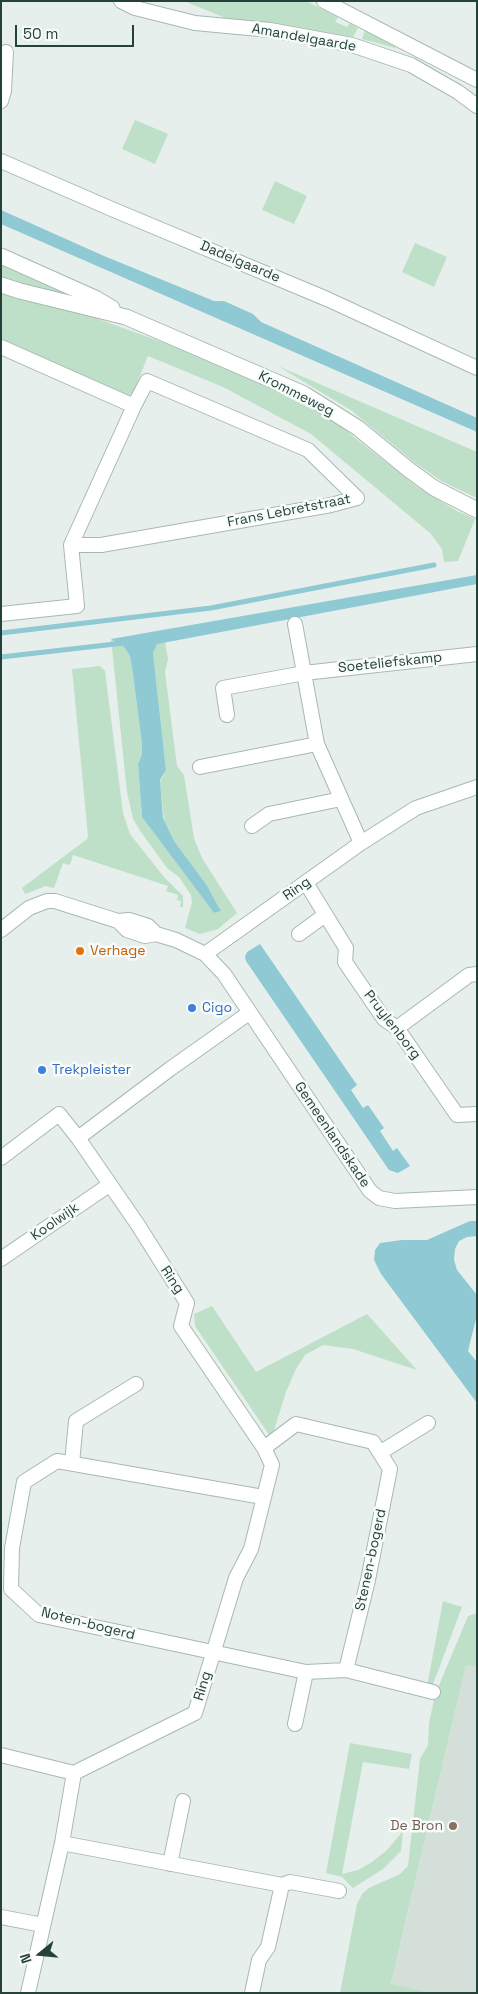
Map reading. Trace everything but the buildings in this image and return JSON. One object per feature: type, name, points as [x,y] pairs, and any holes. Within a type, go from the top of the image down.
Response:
[{"type":"street","name":"Amandelgaarde","points":[[121,1],[135,8],[196,23],[270,30],[352,45],[411,65],[458,92],[477,106]]},
{"type":"street","name":"Amandelgaarde","points":[[324,1],[477,80]]},
{"type":"street","points":[[1,58],[6,52],[4,91],[1,101]]},
{"type":"street","name":"Dadelgaarde","points":[[1,161],[327,299],[477,368]]},
{"type":"street","name":"Krommeweg","points":[[1,256],[95,298],[126,317],[304,394],[358,428],[434,488],[477,510]]},
{"type":"street","name":"Krommeweg","points":[[1,285],[126,317]]},
{"type":"street","points":[[1,347],[134,406],[71,545],[77,606],[1,614]]},
{"type":"street","name":"Frans Lebretstraat","points":[[71,545],[101,545],[331,505],[357,498],[308,450],[147,381],[134,406]]},
{"type":"street","points":[[296,624],[317,744],[360,843]]},
{"type":"street","name":"Soeteliefskamp","points":[[228,715],[223,688],[304,673],[477,654]]},
{"type":"street","points":[[200,767],[317,744]]},
{"type":"street","name":"Ring","points":[[204,954],[360,843],[416,808],[477,787]]},
{"type":"street","points":[[252,826],[269,814],[341,799]]},
{"type":"street","name":"Pruylenborg","points":[[306,883],[346,948],[345,962],[384,1019],[397,1028],[457,1115],[477,1114]]},
{"type":"street","points":[[1,930],[29,908],[47,901],[56,901],[118,921],[127,930],[145,936],[156,934],[176,940],[204,954],[224,974],[249,1013],[78,1138]]},
{"type":"street","points":[[299,934],[326,915]]},
{"type":"street","points":[[397,1028],[469,975],[477,974]]},
{"type":"street","name":"Gemeenlandskade","points":[[249,1013],[370,1191],[378,1198],[395,1201],[477,1196]]},
{"type":"street","name":"Ring","points":[[1,1158],[59,1114],[78,1138],[138,1225],[187,1303],[181,1326],[264,1448],[272,1465],[251,1549],[236,1578],[195,1714],[74,1773]]},
{"type":"street","name":"Koolwijk","points":[[1,1259],[109,1184]]},
{"type":"street","points":[[72,1463],[76,1421],[136,1384]]},
{"type":"street","points":[[264,1448],[296,1424],[373,1442],[381,1452],[428,1423]]},
{"type":"street","name":"Stenen-bogerd","points":[[346,1670],[368,1580],[390,1469],[381,1452]]},
{"type":"street","name":"Noten-bogerd","points":[[213,1652],[39,1615],[11,1589],[6,1547],[24,1482],[57,1461],[263,1497]]},
{"type":"street","points":[[213,1652],[306,1672],[346,1670],[433,1692]]},
{"type":"street","points":[[295,1724],[306,1672]]},
{"type":"street","points":[[1,1755],[74,1773],[62,1843],[28,1993]]},
{"type":"street","points":[[170,1864],[184,1800]]},
{"type":"street","points":[[62,1843],[282,1885],[290,1882],[339,1891]]},
{"type":"street","points":[[252,1993],[259,1960],[268,1947],[282,1885]]},
{"type":"street","points":[[1,1917],[43,1925]]},
{"type":"shaded area","name":"De Bron","points":[[466,1665],[477,1667],[477,1993],[431,1993],[391,1985]]},
{"type":"green space","points":[[184,1],[306,1],[338,17],[335,22],[347,27],[350,23],[358,28],[353,37],[228,19]]},
{"type":"green space","points":[[365,30],[396,45],[395,48],[362,39]]},
{"type":"green space","points":[[135,120],[168,134],[155,164],[122,149]]},
{"type":"green space","points":[[275,181],[307,196],[294,224],[262,210]]},
{"type":"green space","points":[[415,243],[447,257],[434,287],[402,272]]},
{"type":"green space","points":[[1,260],[95,303],[1,278]]},
{"type":"green space","points":[[1,293],[68,308],[195,354],[285,395],[335,422],[416,486],[457,511],[475,519],[458,561],[444,562],[442,549],[430,533],[311,434],[223,387],[148,356],[133,393],[128,396],[1,339]]},
{"type":"green space","points":[[278,366],[477,452],[477,498],[443,482],[415,463],[352,411]]},
{"type":"green space","points":[[111,639],[124,647],[130,656],[142,744],[142,754],[138,764],[142,817],[214,913],[221,911],[206,884],[174,841],[164,820],[160,782],[166,770],[153,653],[157,643],[165,642],[168,659],[165,672],[177,766],[184,775],[194,838],[202,858],[237,913],[218,929],[200,934],[185,928],[192,902],[191,895],[179,877],[167,868],[133,819],[127,792]]},
{"type":"green space","points":[[100,666],[105,671],[123,813],[130,834],[164,877],[183,896],[183,907],[180,907],[181,901],[177,900],[178,895],[166,891],[168,886],[73,855],[70,865],[63,863],[54,888],[46,886],[25,894],[22,888],[87,839],[72,669]]},
{"type":"green space","points":[[212,1306],[256,1372],[367,1314],[417,1370],[353,1349],[323,1345],[305,1355],[296,1369],[286,1392],[274,1430],[270,1436],[195,1326],[194,1314]]},
{"type":"green space","points":[[443,1601],[462,1607],[432,1687],[427,1686]]},
{"type":"green space","points":[[477,1613],[477,1667],[466,1665],[391,1984],[431,1993],[340,1993],[357,1904],[362,1894],[369,1888],[400,1874],[408,1866],[420,1759],[428,1745],[429,1723],[435,1695],[468,1616]]},
{"type":"green space","points":[[350,1743],[412,1754],[409,1769],[363,1762],[342,1874],[358,1870],[372,1862],[387,1850],[403,1831],[401,1851],[383,1869],[353,1888],[342,1877],[326,1873]]},
{"type":"water","points":[[1,210],[104,256],[214,301],[224,301],[253,314],[261,322],[477,418],[477,432],[1,224]]},
{"type":"water","points":[[477,575],[477,584],[157,644],[153,653],[166,770],[160,780],[163,818],[174,841],[206,884],[221,911],[214,913],[142,817],[138,764],[142,754],[142,744],[130,656],[124,647],[111,639]]},
{"type":"water","points":[[260,944],[357,1085],[351,1090],[363,1108],[368,1105],[384,1128],[380,1131],[393,1151],[397,1148],[410,1166],[398,1173],[389,1170],[246,961],[247,952]]},
{"type":"water","points":[[470,1221],[477,1221],[477,1236],[467,1237],[459,1241],[455,1249],[454,1260],[457,1270],[477,1295],[477,1315],[468,1351],[477,1362],[477,1403],[381,1274],[374,1260],[375,1250],[380,1243],[402,1240],[427,1240]]},
{"type":"waterway","points":[[1,633],[211,608],[434,565]]},
{"type":"waterway","points":[[1,657],[124,643]]},
{"type":"place","name":"Verhage","points":[[80,951]]},
{"type":"place","name":"Cigo","points":[[192,1008]]},
{"type":"place","name":"Trekpleister","points":[[42,1070]]},
{"type":"place","name":"De Bron","points":[[453,1826]]}]
